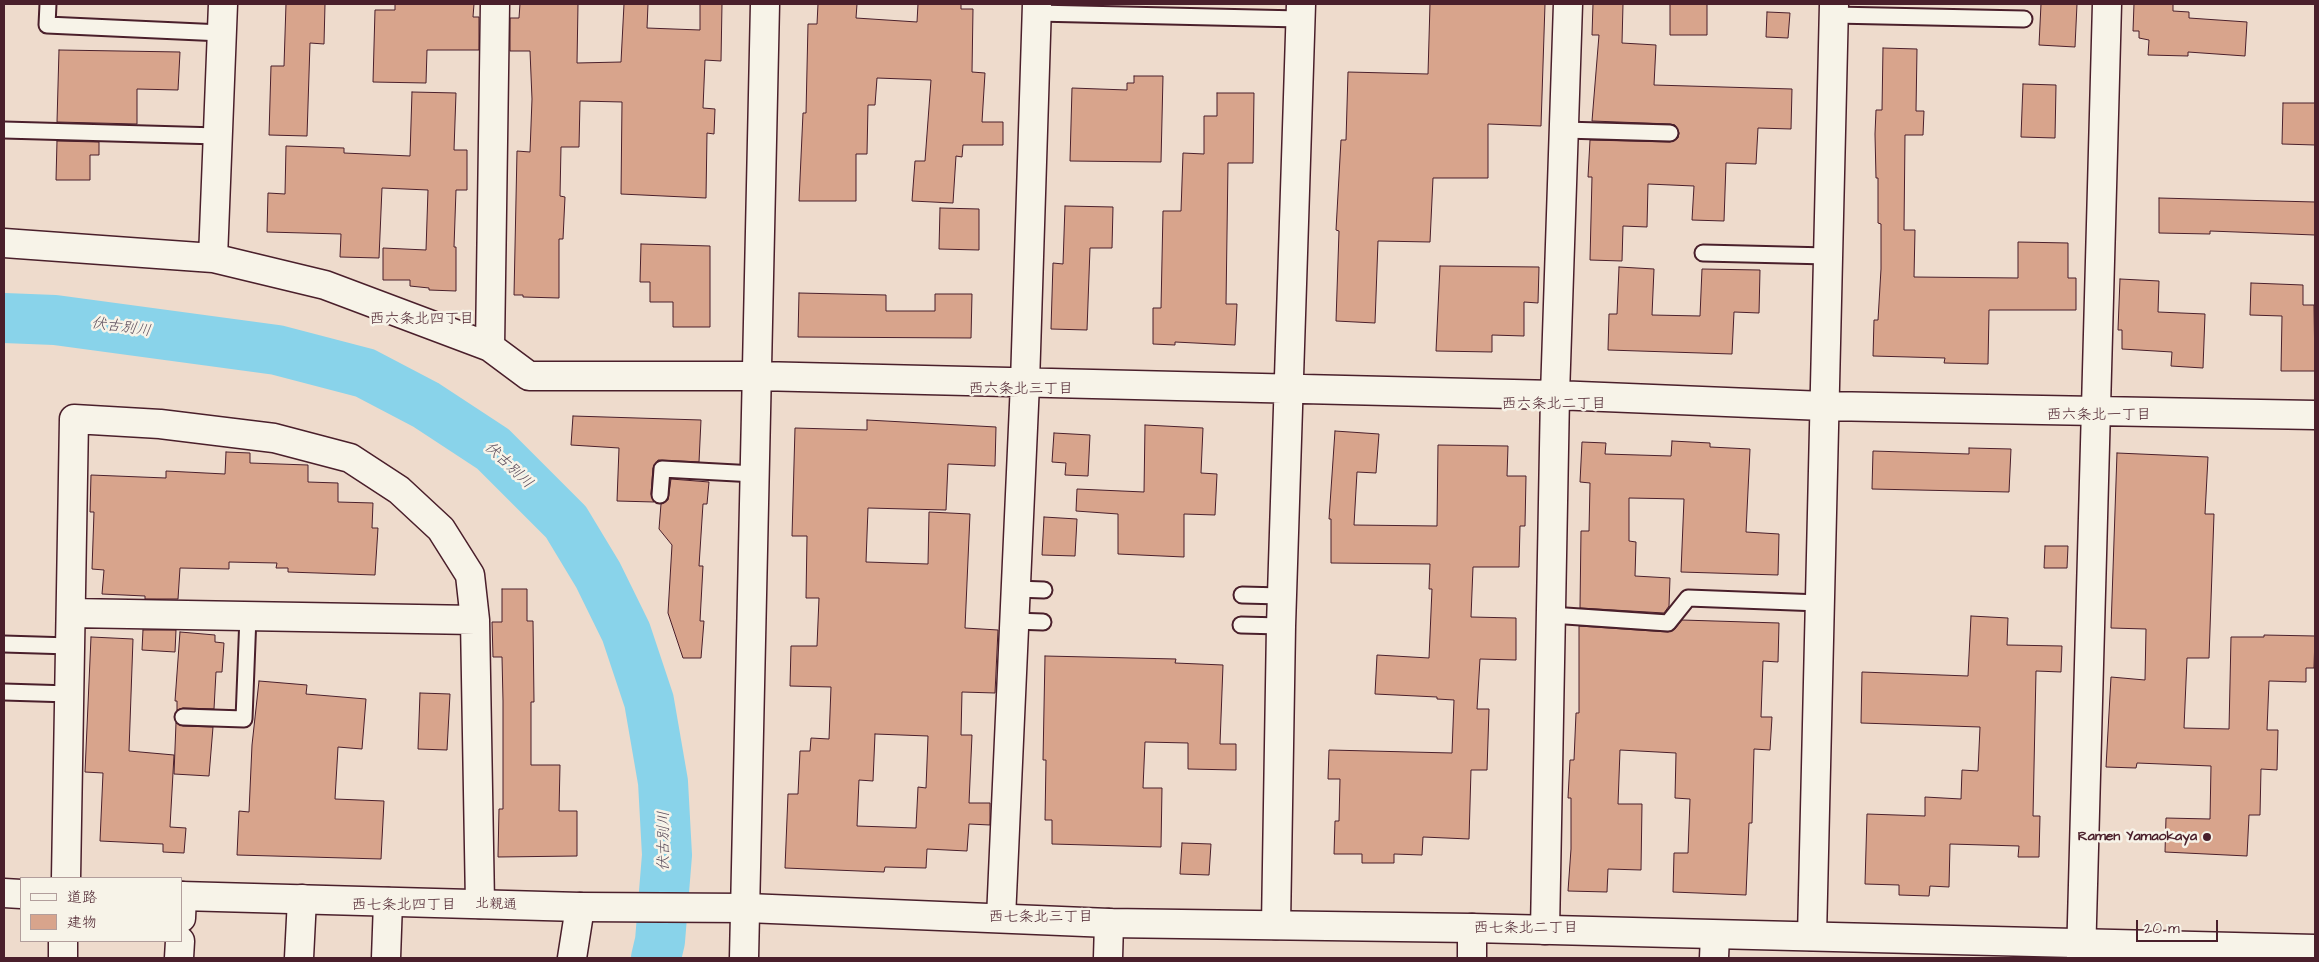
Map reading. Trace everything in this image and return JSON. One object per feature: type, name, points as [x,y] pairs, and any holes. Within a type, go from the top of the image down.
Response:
[{"type":"street","points":[[214,258],[223,4]]},
{"type":"street","points":[[490,347],[495,4]]},
{"type":"street","points":[[744,958],[747,908],[765,4]]},
{"type":"street","points":[[1545,930],[1555,395],[1568,4]]},
{"type":"street","points":[[2081,950],[2107,4]]},
{"type":"street","points":[[1001,918],[1025,383],[1036,8]]},
{"type":"street","points":[[1812,936],[1834,9]]},
{"type":"street","points":[[1276,925],[1281,626],[1301,11]]},
{"type":"street","points":[[4,243],[214,258],[325,285],[490,347],[529,376],[757,376],[1555,395],[1824,406],[2315,415]]},
{"type":"street","points":[[66,877],[74,418],[160,424],[274,438],[350,458],[399,490],[441,528],[470,575],[476,620],[480,904]]},
{"type":"street","points":[[71,613],[476,620]]},
{"type":"street","points":[[4,893],[20,894]]},
{"type":"street","points":[[299,958],[302,899]]},
{"type":"street","name":"北親通","points":[[182,903],[302,899],[580,907],[747,908],[1109,923],[1545,930],[1715,947],[1812,936],[2081,950],[2315,949]]},
{"type":"street","points":[[386,958],[388,902]]},
{"type":"street","points":[[572,958],[580,907]]},
{"type":"street","points":[[1108,958],[1109,923]]},
{"type":"street","points":[[1472,928],[1472,958]]},
{"type":"street","points":[[63,958],[64,942]]},
{"type":"street","points":[[179,958],[180,942]]},
{"type":"lane","points":[[48,4],[47,24],[222,34]]},
{"type":"lane","points":[[1036,8],[1301,11]]},
{"type":"lane","points":[[1834,9],[2024,19]]},
{"type":"lane","points":[[4,130],[218,136]]},
{"type":"lane","points":[[1564,130],[1670,133]]},
{"type":"lane","points":[[1703,253],[1828,256]]},
{"type":"lane","points":[[660,495],[662,469],[755,474]]},
{"type":"lane","points":[[1016,589],[1044,590]]},
{"type":"lane","points":[[1242,595],[1282,596]]},
{"type":"lane","points":[[1551,616],[1668,623],[1688,598],[1820,602]]},
{"type":"lane","points":[[182,717],[244,719],[248,616]]},
{"type":"lane","points":[[1014,621],[1044,622]]},
{"type":"lane","points":[[1241,625],[1281,626]]},
{"type":"lane","points":[[4,644],[70,646]]},
{"type":"lane","points":[[4,692],[70,694]]},
{"type":"building","points":[[286,4],[325,4],[324,44],[310,43],[307,136],[269,135],[271,66],[284,66]]},
{"type":"building","points":[[395,4],[474,4],[473,17],[479,17],[479,50],[427,50],[426,83],[373,82],[375,10],[395,10]]},
{"type":"building","points":[[520,4],[578,4],[577,63],[621,62],[624,4],[648,4],[647,28],[700,30],[700,4],[722,4],[721,61],[705,60],[703,108],[715,109],[714,134],[707,133],[706,198],[621,194],[622,102],[580,101],[579,147],[561,147],[560,196],[565,197],[563,239],[559,239],[559,298],[514,295],[517,151],[530,152],[532,99],[530,51],[510,51],[510,18],[519,18]]},
{"type":"building","points":[[818,4],[857,4],[856,18],[917,22],[918,4],[961,4],[961,9],[973,9],[972,72],[985,73],[982,122],[1003,122],[1003,145],[963,145],[962,157],[956,156],[953,203],[912,201],[915,161],[925,161],[931,80],[877,78],[875,105],[868,105],[867,154],[856,154],[856,201],[799,201],[803,113],[806,113],[808,24],[817,24]]},
{"type":"building","points":[[1430,4],[1545,4],[1541,126],[1488,124],[1488,178],[1433,178],[1430,242],[1378,241],[1375,323],[1336,321],[1339,231],[1336,230],[1341,140],[1346,140],[1348,72],[1428,74]]},
{"type":"building","points":[[1593,4],[1623,4],[1622,43],[1656,45],[1654,85],[1792,89],[1791,129],[1758,128],[1756,164],[1726,163],[1724,221],[1692,220],[1694,186],[1648,184],[1647,227],[1623,226],[1622,261],[1590,260],[1592,177],[1588,177],[1590,140],[1670,142],[1678,138],[1679,133],[1675,125],[1670,124],[1592,121],[1599,35],[1592,35]]},
{"type":"building","points":[[1670,4],[1707,4],[1707,35],[1670,35]]},
{"type":"building","points":[[2041,4],[2077,4],[2075,47],[2039,45]]},
{"type":"building","points":[[2134,4],[2173,4],[2173,11],[2189,12],[2189,18],[2247,22],[2245,56],[2188,52],[2188,56],[2148,55],[2149,40],[2139,38],[2139,31],[2133,31]]},
{"type":"building","points":[[1767,12],[1790,13],[1788,38],[1766,37]]},
{"type":"building","points":[[1883,48],[1917,49],[1916,111],[1924,111],[1923,135],[1905,135],[1904,230],[1915,230],[1914,277],[2018,278],[2018,242],[2068,243],[2068,278],[2076,278],[2076,310],[1989,310],[1988,364],[1944,363],[1945,358],[1873,356],[1874,320],[1878,320],[1881,269],[1881,224],[1878,223],[1878,178],[1876,178],[1875,134],[1876,110],[1882,110]]},
{"type":"building","points":[[59,50],[180,52],[178,90],[137,89],[137,124],[57,122]]},
{"type":"building","points":[[1134,76],[1163,76],[1161,162],[1070,161],[1072,88],[1127,90],[1127,83],[1134,83]]},
{"type":"building","points":[[2023,84],[2056,85],[2055,138],[2021,137]]},
{"type":"building","points":[[412,92],[456,93],[454,150],[467,150],[467,190],[456,190],[454,247],[456,247],[456,291],[429,290],[429,288],[410,286],[410,280],[383,280],[383,248],[426,250],[428,190],[382,188],[379,258],[340,257],[341,234],[267,232],[268,193],[285,194],[286,146],[344,148],[344,153],[410,156]]},
{"type":"building","points":[[1217,93],[1254,93],[1253,163],[1228,163],[1226,304],[1237,304],[1235,345],[1175,342],[1175,345],[1153,344],[1153,308],[1161,308],[1163,211],[1181,211],[1183,153],[1204,154],[1204,116],[1217,116]]},
{"type":"building","points":[[2283,103],[2315,103],[2315,145],[2282,144]]},
{"type":"building","points":[[57,141],[99,142],[99,155],[90,155],[90,180],[56,180]]},
{"type":"building","points":[[2159,198],[2315,202],[2315,235],[2210,231],[2210,234],[2159,233]]},
{"type":"building","points":[[1065,206],[1113,207],[1112,248],[1090,248],[1087,330],[1051,329],[1053,263],[1063,264]]},
{"type":"building","points":[[940,208],[979,209],[979,250],[939,249]]},
{"type":"building","points":[[641,244],[710,246],[710,327],[673,327],[673,302],[650,302],[650,282],[640,282]]},
{"type":"building","points":[[1440,266],[1539,267],[1538,303],[1524,302],[1524,336],[1492,335],[1492,352],[1436,351]]},
{"type":"building","points":[[1619,267],[1654,269],[1652,315],[1700,316],[1702,269],[1760,270],[1759,313],[1734,312],[1732,354],[1608,350],[1609,314],[1617,314]]},
{"type":"building","points":[[2120,279],[2159,281],[2158,312],[2205,314],[2203,368],[2171,366],[2172,352],[2122,349],[2122,330],[2118,330]]},
{"type":"building","points":[[2251,283],[2303,285],[2303,305],[2314,305],[2315,371],[2281,371],[2282,316],[2250,315]]},
{"type":"building","points":[[799,293],[886,295],[886,311],[935,311],[935,294],[972,294],[971,338],[798,337]]},
{"type":"building","points":[[573,416],[701,420],[699,462],[658,460],[653,468],[651,494],[654,502],[617,501],[619,448],[571,445]]},
{"type":"building","points":[[867,420],[996,427],[995,466],[948,464],[946,510],[868,508],[866,562],[928,564],[929,512],[970,514],[965,628],[998,630],[995,693],[962,692],[961,735],[972,735],[969,803],[990,803],[990,825],[969,824],[967,851],[927,849],[926,868],[885,867],[884,872],[785,868],[788,794],[798,794],[800,751],[810,751],[811,738],[829,739],[831,687],[790,686],[791,646],[817,646],[819,598],[806,598],[807,536],[792,536],[795,428],[867,430]],"holes":[[[875,734],[928,736],[926,788],[918,787],[916,828],[857,826],[859,780],[873,781]]]},
{"type":"building","points":[[1145,425],[1203,428],[1201,473],[1217,474],[1215,515],[1184,514],[1184,557],[1118,554],[1118,514],[1076,511],[1077,489],[1144,492]]},
{"type":"building","points":[[1335,431],[1379,434],[1376,473],[1357,472],[1354,525],[1437,526],[1438,445],[1508,446],[1507,476],[1526,476],[1525,526],[1520,526],[1519,567],[1473,567],[1471,617],[1516,618],[1516,660],[1480,659],[1477,709],[1489,709],[1487,770],[1471,770],[1469,839],[1423,837],[1422,855],[1394,854],[1394,863],[1362,863],[1362,854],[1334,854],[1335,821],[1339,821],[1340,779],[1328,779],[1329,750],[1452,753],[1454,700],[1437,699],[1437,697],[1375,694],[1377,655],[1429,658],[1432,589],[1429,589],[1430,564],[1331,563],[1331,519],[1329,519]]},
{"type":"building","points":[[1054,433],[1090,435],[1088,476],[1065,475],[1066,463],[1052,462]]},
{"type":"building","points":[[1672,441],[1710,443],[1710,447],[1750,449],[1746,532],[1779,534],[1778,575],[1681,572],[1684,499],[1629,498],[1629,541],[1636,542],[1635,576],[1670,578],[1669,606],[1664,613],[1580,608],[1581,531],[1589,531],[1590,483],[1580,482],[1582,442],[1606,443],[1605,454],[1671,456]]},
{"type":"building","points":[[1969,448],[2011,449],[2009,492],[1872,489],[1873,451],[1969,454]]},
{"type":"building","points":[[226,452],[250,453],[250,463],[308,465],[308,482],[338,483],[338,502],[373,503],[372,528],[378,528],[375,575],[288,572],[288,568],[276,568],[277,563],[229,562],[229,569],[180,568],[178,599],[145,599],[145,596],[102,594],[104,570],[92,569],[94,512],[90,512],[91,475],[166,478],[166,471],[225,474]]},
{"type":"building","points":[[2117,453],[2208,457],[2205,514],[2214,514],[2209,658],[2187,658],[2184,728],[2229,729],[2231,637],[2264,637],[2264,635],[2315,636],[2314,668],[2306,668],[2306,682],[2269,681],[2267,730],[2278,730],[2277,770],[2261,769],[2260,815],[2249,815],[2247,856],[2165,852],[2166,818],[2210,819],[2211,766],[2137,763],[2136,768],[2106,767],[2111,677],[2145,680],[2146,629],[2111,628]]},
{"type":"building","points":[[671,479],[709,482],[707,504],[703,504],[699,566],[703,566],[700,621],[704,621],[701,658],[683,658],[668,613],[672,545],[659,529],[661,504],[668,500]]},
{"type":"building","points":[[1044,517],[1077,519],[1075,556],[1042,555]]},
{"type":"building","points":[[2045,546],[2068,546],[2067,568],[2044,568]]},
{"type":"building","points":[[502,589],[527,589],[527,621],[533,621],[534,702],[531,702],[531,765],[560,765],[559,811],[577,811],[577,856],[498,857],[499,809],[503,809],[502,657],[493,657],[492,622],[502,622]]},
{"type":"building","points":[[1971,616],[2008,618],[2007,645],[2062,646],[2061,672],[2036,671],[2033,816],[2040,816],[2039,857],[2018,857],[2019,846],[1950,844],[1949,887],[1930,886],[1929,896],[1899,895],[1899,885],[1865,884],[1867,814],[1925,816],[1925,797],[1961,799],[1962,770],[1978,771],[1980,727],[1861,723],[1862,672],[1968,676]]},
{"type":"building","points":[[1682,620],[1779,623],[1778,662],[1763,661],[1761,717],[1772,717],[1770,750],[1754,749],[1752,823],[1749,823],[1746,895],[1673,892],[1674,853],[1688,853],[1690,799],[1675,798],[1676,753],[1620,750],[1618,804],[1642,804],[1641,870],[1608,869],[1607,892],[1568,891],[1571,849],[1571,798],[1568,798],[1570,760],[1574,760],[1576,713],[1579,713],[1579,626],[1668,632],[1675,629]]},
{"type":"building","points":[[143,630],[176,630],[175,652],[142,650]]},
{"type":"building","points":[[180,632],[215,635],[215,642],[224,643],[222,672],[216,672],[214,709],[183,708],[177,710],[177,701],[175,701]]},
{"type":"building","points":[[91,637],[133,639],[129,751],[174,755],[170,827],[186,828],[184,853],[163,852],[163,844],[100,841],[103,773],[85,772]]},
{"type":"building","points":[[1045,656],[1176,659],[1175,663],[1223,665],[1220,744],[1236,744],[1236,770],[1188,769],[1188,743],[1145,742],[1143,788],[1162,788],[1161,847],[1052,844],[1052,820],[1045,820],[1046,760],[1043,760]]},
{"type":"building","points":[[259,681],[307,685],[306,694],[366,699],[362,749],[338,747],[335,799],[384,801],[381,859],[237,855],[239,811],[249,812],[252,745]]},
{"type":"building","points":[[420,693],[450,694],[447,750],[418,749]]},
{"type":"building","points":[[176,723],[183,726],[213,727],[209,776],[174,774]]},
{"type":"building","points":[[1182,843],[1211,844],[1209,875],[1180,874]]},
{"type":"waterway","name":"伏古別川","points":[[4,318],[55,320],[277,350],[365,373],[426,405],[493,449],[566,522],[598,575],[626,632],[649,701],[663,782],[667,855],[660,941],[656,958]]},
{"type":"place","name":"Ramen Yamaokaya","points":[[2207,837]]},
{"type":"district","name":"西六条北四丁目","points":[[422,320]]},
{"type":"district","name":"西六条北三丁目","points":[[1021,390]]},
{"type":"district","name":"西六条北二丁目","points":[[1554,405]]},
{"type":"district","name":"西六条北一丁目","points":[[2099,416]]},
{"type":"district","name":"西七条北四丁目","points":[[404,906]]},
{"type":"district","name":"西七条北三丁目","points":[[1041,918]]},
{"type":"district","name":"西七条北二丁目","points":[[1526,929]]}]
